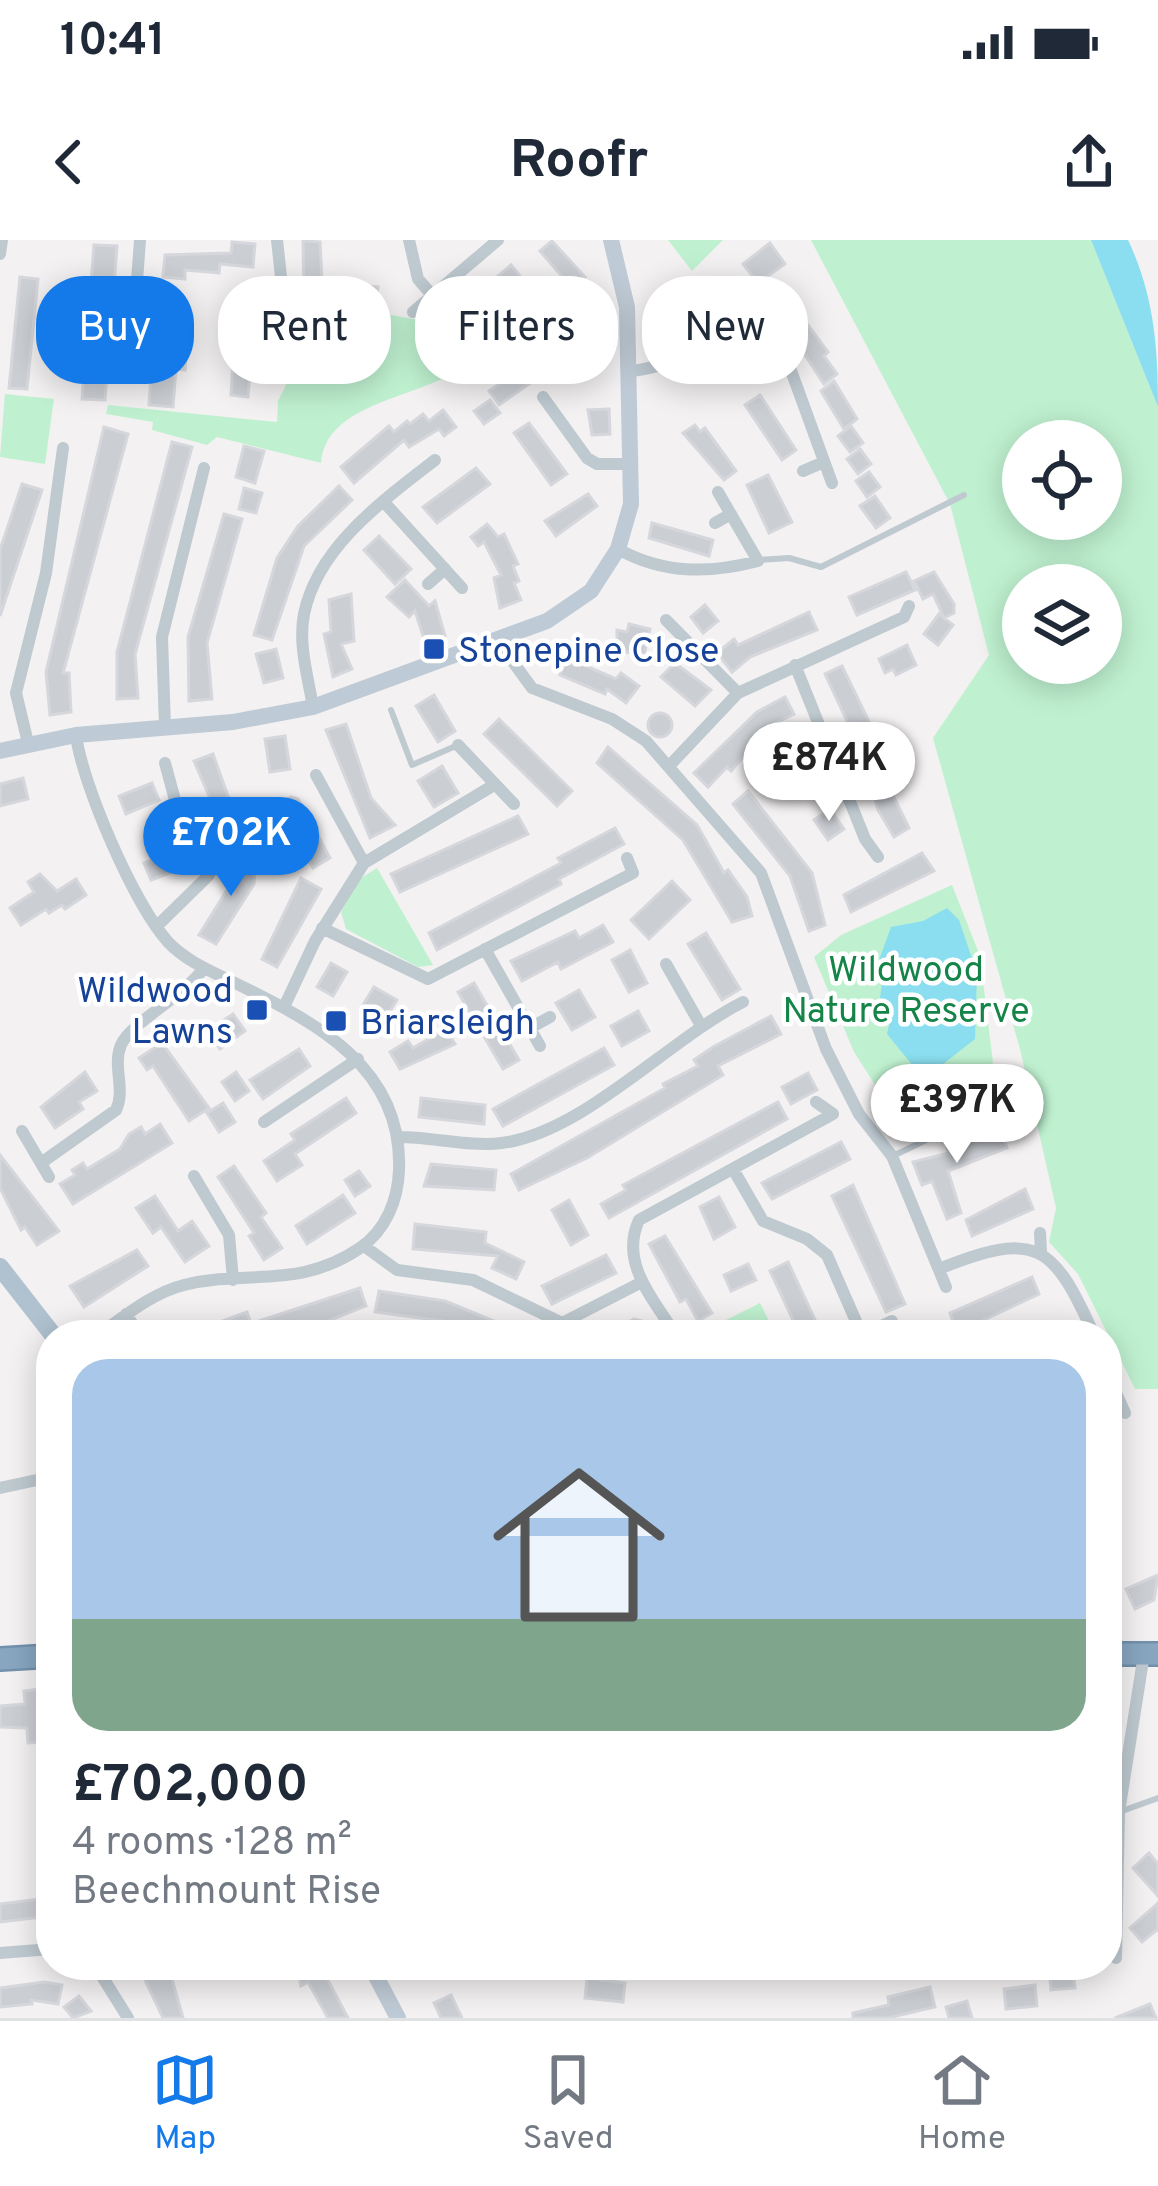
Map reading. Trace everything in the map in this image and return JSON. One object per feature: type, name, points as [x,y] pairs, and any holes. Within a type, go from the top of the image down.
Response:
[{"type":"highway","points":[[0,1659],[36,1658]]},
{"type":"main road","points":[[0,1267],[41,1320]]},
{"type":"street","points":[[0,254],[2,240]]},
{"type":"street","points":[[137,276],[140,240]]},
{"type":"street","points":[[277,240],[281,276]]},
{"type":"street","points":[[409,240],[417,276]]},
{"type":"street","points":[[455,276],[498,240]]},
{"type":"street","points":[[0,752],[76,735],[313,707],[497,640],[574,604],[600,581],[617,549],[631,504],[630,370],[624,287],[615,241]]},
{"type":"street","points":[[630,370],[667,368],[746,340],[778,349],[832,482]]},
{"type":"street","points":[[543,397],[587,458],[631,464]]},
{"type":"street","points":[[28,743],[16,693],[46,573],[56,463],[63,448]]},
{"type":"street","points":[[313,707],[303,649],[304,613],[322,570],[383,501],[434,460]]},
{"type":"street","points":[[803,471],[824,462]]},
{"type":"street","points":[[165,728],[162,637],[204,467]]},
{"type":"street","points":[[617,549],[674,570],[729,568],[758,561],[718,491]]},
{"type":"street","points":[[383,501],[462,588]]},
{"type":"street","points":[[715,524],[731,514]]},
{"type":"street","points":[[428,584],[445,568]]},
{"type":"street","points":[[670,766],[738,693],[908,618]]},
{"type":"street","points":[[666,620],[738,693]]},
{"type":"street","points":[[497,640],[532,688],[612,719],[670,766],[761,873],[826,1049],[859,1114],[892,1156],[946,1287]]},
{"type":"street","points":[[794,665],[865,839],[878,857]]},
{"type":"street","points":[[76,735],[79,764],[156,926],[187,959],[319,1025],[358,1059],[386,1100],[399,1137],[392,1208],[364,1246],[307,1274],[175,1288],[118,1320]]},
{"type":"street","points":[[458,745],[514,804]]},
{"type":"street","points":[[156,926],[209,875],[206,842],[176,800],[165,763]]},
{"type":"street","points":[[316,776],[364,863]]},
{"type":"street","points":[[284,1007],[322,928],[364,863],[494,785]]},
{"type":"street","points":[[849,852],[865,839]]},
{"type":"street","points":[[322,928],[428,979],[633,873],[627,858]]},
{"type":"street","points":[[485,949],[540,1046]]},
{"type":"street","points":[[666,964],[700,1024]]},
{"type":"street","points":[[41,1163],[116,1111],[121,1043],[130,1030],[178,998],[204,968]]},
{"type":"street","points":[[399,1137],[501,1143],[527,1135],[623,1086],[700,1024],[742,1002]]},
{"type":"street","points":[[530,1028],[550,1017]]},
{"type":"street","points":[[264,1122],[358,1059]]},
{"type":"street","points":[[666,1320],[632,1257],[631,1238],[639,1220],[833,1114],[816,1102]]},
{"type":"street","points":[[22,1131],[49,1177]]},
{"type":"street","points":[[733,1168],[763,1221],[808,1239],[827,1255],[855,1320]]},
{"type":"street","points":[[184,1195],[197,1181],[229,1235],[233,1280]]},
{"type":"street","points":[[1040,1233],[1041,1252]]},
{"type":"street","points":[[364,1246],[397,1270],[473,1280],[556,1320]]},
{"type":"street","points":[[939,1269],[1014,1247],[1041,1252],[1068,1277],[1087,1320]]},
{"type":"street","points":[[568,1320],[642,1282]]},
{"type":"street","points":[[126,1314],[130,1320]]},
{"type":"street","points":[[1122,1409],[1125,1412]]},
{"type":"street","points":[[5,1485],[36,1480]]},
{"type":"street","points":[[1122,1793],[1151,1654]]},
{"type":"street","points":[[0,1953],[36,1950]]},
{"type":"street","points":[[104,1980],[128,2018]]},
{"type":"street","points":[[378,1980],[398,2018]]},
{"type":"lane","points":[[758,561],[765,556],[789,558],[821,567],[964,495]]},
{"type":"lane","points":[[391,710],[412,765],[458,745]]},
{"type":"lane","points":[[892,1156],[978,1115]]},
{"type":"lane","points":[[1122,1811],[1158,1798]]},
{"type":"green space","points":[[668,240],[723,240],[692,271]]},
{"type":"green space","points":[[811,240],[1091,240],[1158,407],[1158,1389],[1135,1389],[1122,1363],[1122,1320],[1101,1320],[1078,1274],[1049,1242],[1056,1208],[1021,1053],[933,738],[989,655],[950,504]]},
{"type":"green space","points":[[391,315],[415,319],[415,384],[430,384],[356,414],[327,443],[321,463],[217,437],[207,445],[152,430],[153,422],[106,414],[108,405],[277,422],[278,401],[286,384],[391,384]]},
{"type":"green space","points":[[5,394],[54,399],[45,464],[0,457]]},
{"type":"green space","points":[[377,868],[433,965],[418,967],[346,929],[341,912],[358,880]]},
{"type":"green space","name":"Wildwood Nature Reserve","points":[[952,885],[980,956],[993,1063],[901,1125],[854,1052],[814,957],[841,935]]},
{"type":"green space","points":[[760,1303],[768,1320],[726,1320]]},
{"type":"water","points":[[1091,240],[1128,240],[1137,261],[1153,322],[1158,407]]},
{"type":"water","points":[[947,908],[959,920],[977,973],[975,1039],[938,1068],[918,1072],[887,1034],[892,1011],[880,998],[882,983],[875,971],[891,927],[923,921]]},
{"type":"building","points":[[303,241],[320,242],[322,276],[304,276]]},
{"type":"building","points":[[552,241],[584,276],[562,276],[540,251]]},
{"type":"building","points":[[232,242],[255,244],[253,267],[220,264],[219,273],[185,270],[185,276],[163,276],[165,255],[231,253]]},
{"type":"building","points":[[770,243],[785,264],[768,276],[752,276],[743,264]]},
{"type":"building","points":[[94,245],[117,246],[115,276],[92,276]]},
{"type":"building","points":[[511,265],[520,276],[498,276]]},
{"type":"building","points":[[20,277],[36,279],[27,389],[9,388]]},
{"type":"building","points":[[808,325],[837,374],[824,384],[808,360]]},
{"type":"building","points":[[834,381],[857,419],[844,429],[821,391]]},
{"type":"building","points":[[83,384],[106,384],[105,400],[82,399]]},
{"type":"building","points":[[150,384],[175,384],[173,407],[149,405]]},
{"type":"building","points":[[232,384],[249,384],[248,397],[231,395]]},
{"type":"building","points":[[499,384],[529,384],[499,405],[489,391]]},
{"type":"building","points":[[760,395],[796,450],[782,460],[745,405]]},
{"type":"building","points":[[490,400],[500,413],[484,424],[474,411]]},
{"type":"building","points":[[609,409],[610,434],[592,435],[588,410]]},
{"type":"building","points":[[443,410],[456,427],[444,436],[439,429],[409,447],[404,440],[354,483],[341,467],[389,426],[394,432],[407,421],[410,424],[423,414],[429,421]]},
{"type":"building","points":[[529,423],[567,474],[551,485],[514,433]]},
{"type":"building","points":[[695,425],[700,432],[705,428],[736,471],[724,480],[683,433]]},
{"type":"building","points":[[851,426],[863,443],[850,452],[838,436]]},
{"type":"building","points":[[104,427],[128,434],[63,673],[69,673],[71,712],[50,715],[46,672]]},
{"type":"building","points":[[172,442],[192,447],[135,654],[138,698],[117,699],[117,652]]},
{"type":"building","points":[[244,446],[264,451],[255,483],[236,477]]},
{"type":"building","points":[[860,449],[871,464],[858,474],[847,459]]},
{"type":"building","points":[[476,468],[490,484],[437,523],[423,507]]},
{"type":"building","points":[[869,472],[880,487],[867,497],[856,481]]},
{"type":"building","points":[[768,475],[792,522],[769,533],[747,485]]},
{"type":"building","points":[[22,484],[42,490],[0,616],[0,550]]},
{"type":"building","points":[[339,486],[352,500],[304,546],[272,640],[254,635],[277,558],[298,526]]},
{"type":"building","points":[[244,488],[262,493],[256,513],[239,509]]},
{"type":"building","points":[[588,494],[597,506],[556,536],[545,521]]},
{"type":"building","points":[[875,496],[890,518],[876,528],[860,506]]},
{"type":"building","points":[[224,514],[242,519],[207,643],[212,699],[189,701],[188,637]]},
{"type":"building","points":[[652,523],[713,540],[709,556],[649,538]]},
{"type":"building","points":[[487,524],[498,537],[504,534],[518,564],[513,566],[519,581],[514,583],[521,600],[500,608],[494,578],[501,575],[484,542],[478,546],[471,537]]},
{"type":"building","points":[[379,536],[411,569],[395,584],[364,550]]},
{"type":"building","points":[[906,572],[915,590],[857,615],[849,597]]},
{"type":"building","points":[[934,572],[954,604],[954,613],[944,618],[933,594],[923,599],[914,581]]},
{"type":"building","points":[[405,580],[429,606],[435,601],[445,636],[425,642],[415,611],[409,617],[387,597]]},
{"type":"building","points":[[351,594],[354,641],[341,644],[352,669],[333,677],[324,634],[331,632],[329,600]]},
{"type":"building","points":[[705,605],[718,621],[703,633],[691,617]]},
{"type":"building","points":[[809,612],[817,630],[750,657],[732,672],[717,653],[734,639],[738,645]]},
{"type":"building","points":[[939,614],[953,625],[938,645],[924,634]]},
{"type":"building","points":[[629,624],[650,629],[644,656],[617,650],[617,630],[627,632]]},
{"type":"building","points":[[907,645],[916,665],[896,675],[893,669],[885,673],[879,659]]},
{"type":"building","points":[[276,649],[283,678],[264,683],[256,654]]},
{"type":"building","points":[[567,658],[616,679],[621,673],[639,686],[626,703],[607,689],[605,694],[560,675]]},
{"type":"building","points":[[675,663],[711,690],[695,706],[661,677]]},
{"type":"building","points":[[842,666],[877,738],[884,767],[880,769],[909,828],[894,837],[878,810],[862,753],[825,674]]},
{"type":"building","points":[[434,695],[455,731],[438,742],[416,706]]},
{"type":"building","points":[[785,697],[794,714],[770,726],[731,771],[727,767],[708,787],[694,773],[757,712]]},
{"type":"building","points":[[660,713],[672,725],[660,737],[648,725]]},
{"type":"building","points":[[499,719],[572,791],[557,806],[484,734]]},
{"type":"building","points":[[346,724],[371,798],[395,825],[370,838],[326,730]]},
{"type":"building","points":[[285,736],[290,769],[270,772],[265,739]]},
{"type":"building","points":[[797,741],[828,787],[811,798],[779,753]]},
{"type":"building","points":[[608,747],[697,825],[724,873],[728,870],[747,897],[752,916],[732,922],[683,840],[597,763]]},
{"type":"building","points":[[213,754],[234,813],[249,838],[231,847],[194,761]]},
{"type":"building","points":[[442,766],[458,793],[434,807],[418,781]]},
{"type":"building","points":[[23,778],[28,799],[0,806],[0,784]]},
{"type":"building","points":[[152,783],[159,800],[126,814],[119,796]]},
{"type":"building","points":[[748,791],[812,873],[825,925],[809,931],[790,876],[733,804]]},
{"type":"building","points":[[291,797],[298,799],[330,858],[313,868],[277,805]]},
{"type":"building","points":[[830,809],[844,829],[828,840],[814,820]]},
{"type":"building","points":[[518,816],[528,834],[400,892],[391,874]]},
{"type":"building","points":[[615,828],[624,844],[559,879],[561,884],[437,950],[429,933],[561,863],[558,858]]},
{"type":"building","points":[[176,850],[183,868],[151,880],[144,863]]},
{"type":"building","points":[[922,853],[934,871],[851,912],[844,895]]},
{"type":"building","points":[[235,855],[255,856],[254,884],[216,944],[199,935],[227,890],[233,893]]},
{"type":"building","points":[[40,874],[57,891],[76,879],[86,895],[65,909],[62,905],[49,913],[46,909],[21,925],[10,908],[34,892],[28,882]]},
{"type":"building","points":[[301,878],[321,889],[277,967],[262,959]]},
{"type":"building","points":[[672,881],[690,900],[649,939],[631,920]]},
{"type":"building","points":[[603,925],[613,942],[561,969],[558,962],[522,981],[511,961],[575,931],[579,938]]},
{"type":"building","points":[[706,933],[740,989],[722,1000],[688,944]]},
{"type":"building","points":[[630,950],[647,983],[629,992],[612,960]]},
{"type":"building","points":[[331,963],[347,972],[333,996],[317,987]]},
{"type":"building","points":[[474,983],[519,1060],[503,1069],[458,992]]},
{"type":"building","points":[[374,987],[397,1000],[386,1018],[363,1005]]},
{"type":"building","points":[[579,990],[595,1017],[572,1030],[556,1003]]},
{"type":"building","points":[[638,1011],[649,1031],[622,1046],[611,1026]]},
{"type":"building","points":[[233,1014],[245,1031],[220,1049],[207,1031]]},
{"type":"building","points":[[771,1016],[781,1034],[718,1066],[723,1075],[587,1158],[519,1190],[511,1174],[665,1088],[663,1084],[698,1066],[694,1060],[713,1047]]},
{"type":"building","points":[[446,1029],[455,1044],[400,1069],[390,1052],[408,1041],[413,1048]]},
{"type":"building","points":[[162,1043],[209,1108],[189,1121],[153,1066],[147,1070],[139,1058]]},
{"type":"building","points":[[604,1048],[614,1065],[503,1126],[493,1109]]},
{"type":"building","points":[[299,1049],[310,1066],[263,1099],[250,1080]]},
{"type":"building","points":[[85,1072],[97,1091],[79,1102],[83,1109],[55,1128],[41,1107]]},
{"type":"building","points":[[236,1072],[249,1091],[235,1101],[222,1082]]},
{"type":"building","points":[[808,1073],[817,1090],[791,1104],[782,1087]]},
{"type":"building","points":[[346,1098],[356,1113],[295,1154],[302,1165],[277,1181],[264,1161],[295,1140],[291,1134]]},
{"type":"building","points":[[421,1098],[485,1105],[484,1124],[419,1117]]},
{"type":"building","points":[[778,1102],[787,1119],[609,1218],[601,1204],[626,1190],[623,1185]]},
{"type":"building","points":[[223,1103],[235,1122],[219,1132],[207,1113]]},
{"type":"building","points":[[160,1124],[172,1143],[73,1204],[60,1184],[75,1175],[72,1170],[83,1163],[87,1169],[120,1149],[129,1134],[141,1127],[145,1134]]},
{"type":"building","points":[[999,1127],[1007,1148],[948,1171],[961,1213],[947,1219],[932,1181],[922,1185],[913,1162],[949,1153],[947,1148]]},
{"type":"building","points":[[841,1142],[850,1159],[772,1199],[762,1183]]},
{"type":"building","points":[[0,1155],[59,1231],[37,1245],[25,1227],[21,1230],[0,1188]]},
{"type":"building","points":[[431,1164],[496,1170],[494,1190],[424,1186]]},
{"type":"building","points":[[234,1166],[266,1213],[261,1217],[282,1248],[264,1260],[249,1236],[254,1233],[218,1177]]},
{"type":"building","points":[[359,1171],[370,1186],[355,1196],[345,1180]]},
{"type":"building","points":[[853,1185],[905,1304],[886,1312],[832,1196]]},
{"type":"building","points":[[1025,1189],[1033,1209],[972,1236],[966,1220]]},
{"type":"building","points":[[343,1195],[355,1213],[307,1244],[296,1226]]},
{"type":"building","points":[[155,1196],[178,1231],[192,1221],[209,1246],[185,1262],[161,1227],[153,1233],[136,1208]]},
{"type":"building","points":[[719,1197],[735,1227],[714,1239],[700,1207]]},
{"type":"building","points":[[569,1200],[588,1235],[571,1245],[552,1210]]},
{"type":"building","points":[[415,1224],[486,1232],[485,1243],[524,1262],[516,1279],[492,1268],[498,1256],[413,1249]]},
{"type":"building","points":[[665,1236],[712,1313],[697,1320],[686,1299],[680,1302],[649,1244]]},
{"type":"building","points":[[137,1250],[148,1266],[84,1307],[70,1286]]},
{"type":"building","points":[[606,1255],[616,1273],[552,1304],[542,1286]]},
{"type":"building","points":[[788,1262],[815,1320],[793,1320],[770,1271]]},
{"type":"building","points":[[748,1264],[756,1280],[731,1291],[724,1275]]},
{"type":"building","points":[[1032,1277],[1039,1294],[984,1320],[952,1320],[950,1313]]},
{"type":"building","points":[[360,1288],[366,1306],[331,1320],[262,1320]]},
{"type":"building","points":[[379,1291],[445,1301],[491,1320],[436,1320],[375,1312]]},
{"type":"building","points":[[247,1312],[250,1320],[225,1320]]},
{"type":"building","points":[[1158,1575],[1154,1600],[1135,1609],[1126,1589]]},
{"type":"building","points":[[36,1690],[36,1742],[28,1743],[27,1728],[0,1727],[0,1706],[25,1704],[24,1691]]},
{"type":"building","points":[[1149,1853],[1158,1864],[1158,1896],[1133,1868]]},
{"type":"building","points":[[36,1900],[36,1918],[0,1922],[0,1904]]},
{"type":"building","points":[[1158,1903],[1158,1929],[1142,1942],[1130,1928]]},
{"type":"building","points":[[145,1980],[172,1980],[183,2018],[163,2018]]},
{"type":"building","points":[[300,1980],[328,1980],[348,2018],[328,2018],[308,1982],[301,1986]]},
{"type":"building","points":[[587,1980],[625,1983],[623,2002],[585,1998]]},
{"type":"building","points":[[1050,1980],[1074,1980],[1075,1988],[1051,1990]]},
{"type":"building","points":[[44,1982],[62,1985],[58,2004],[31,2000],[32,2004],[0,2007],[0,1988]]},
{"type":"building","points":[[1035,1985],[1037,2006],[1006,2009],[1004,1989]]},
{"type":"building","points":[[930,1987],[935,2007],[888,2018],[853,2018],[853,2013],[889,2005],[888,1997]]},
{"type":"building","points":[[451,1995],[462,2018],[441,2018],[434,2003]]},
{"type":"building","points":[[79,1996],[91,2011],[73,2018],[64,2007]]},
{"type":"building","points":[[967,2001],[972,2018],[949,2018],[946,2007]]},
{"type":"building","points":[[1150,2004],[1156,2018],[1115,2018]]},
{"type":"place","name":"Stonepine Close","points":[[434,649]]},
{"type":"place","name":"Wildwood Lawns","points":[[257,1010]]},
{"type":"place","name":"Briarsleigh","points":[[336,1021]]}]
